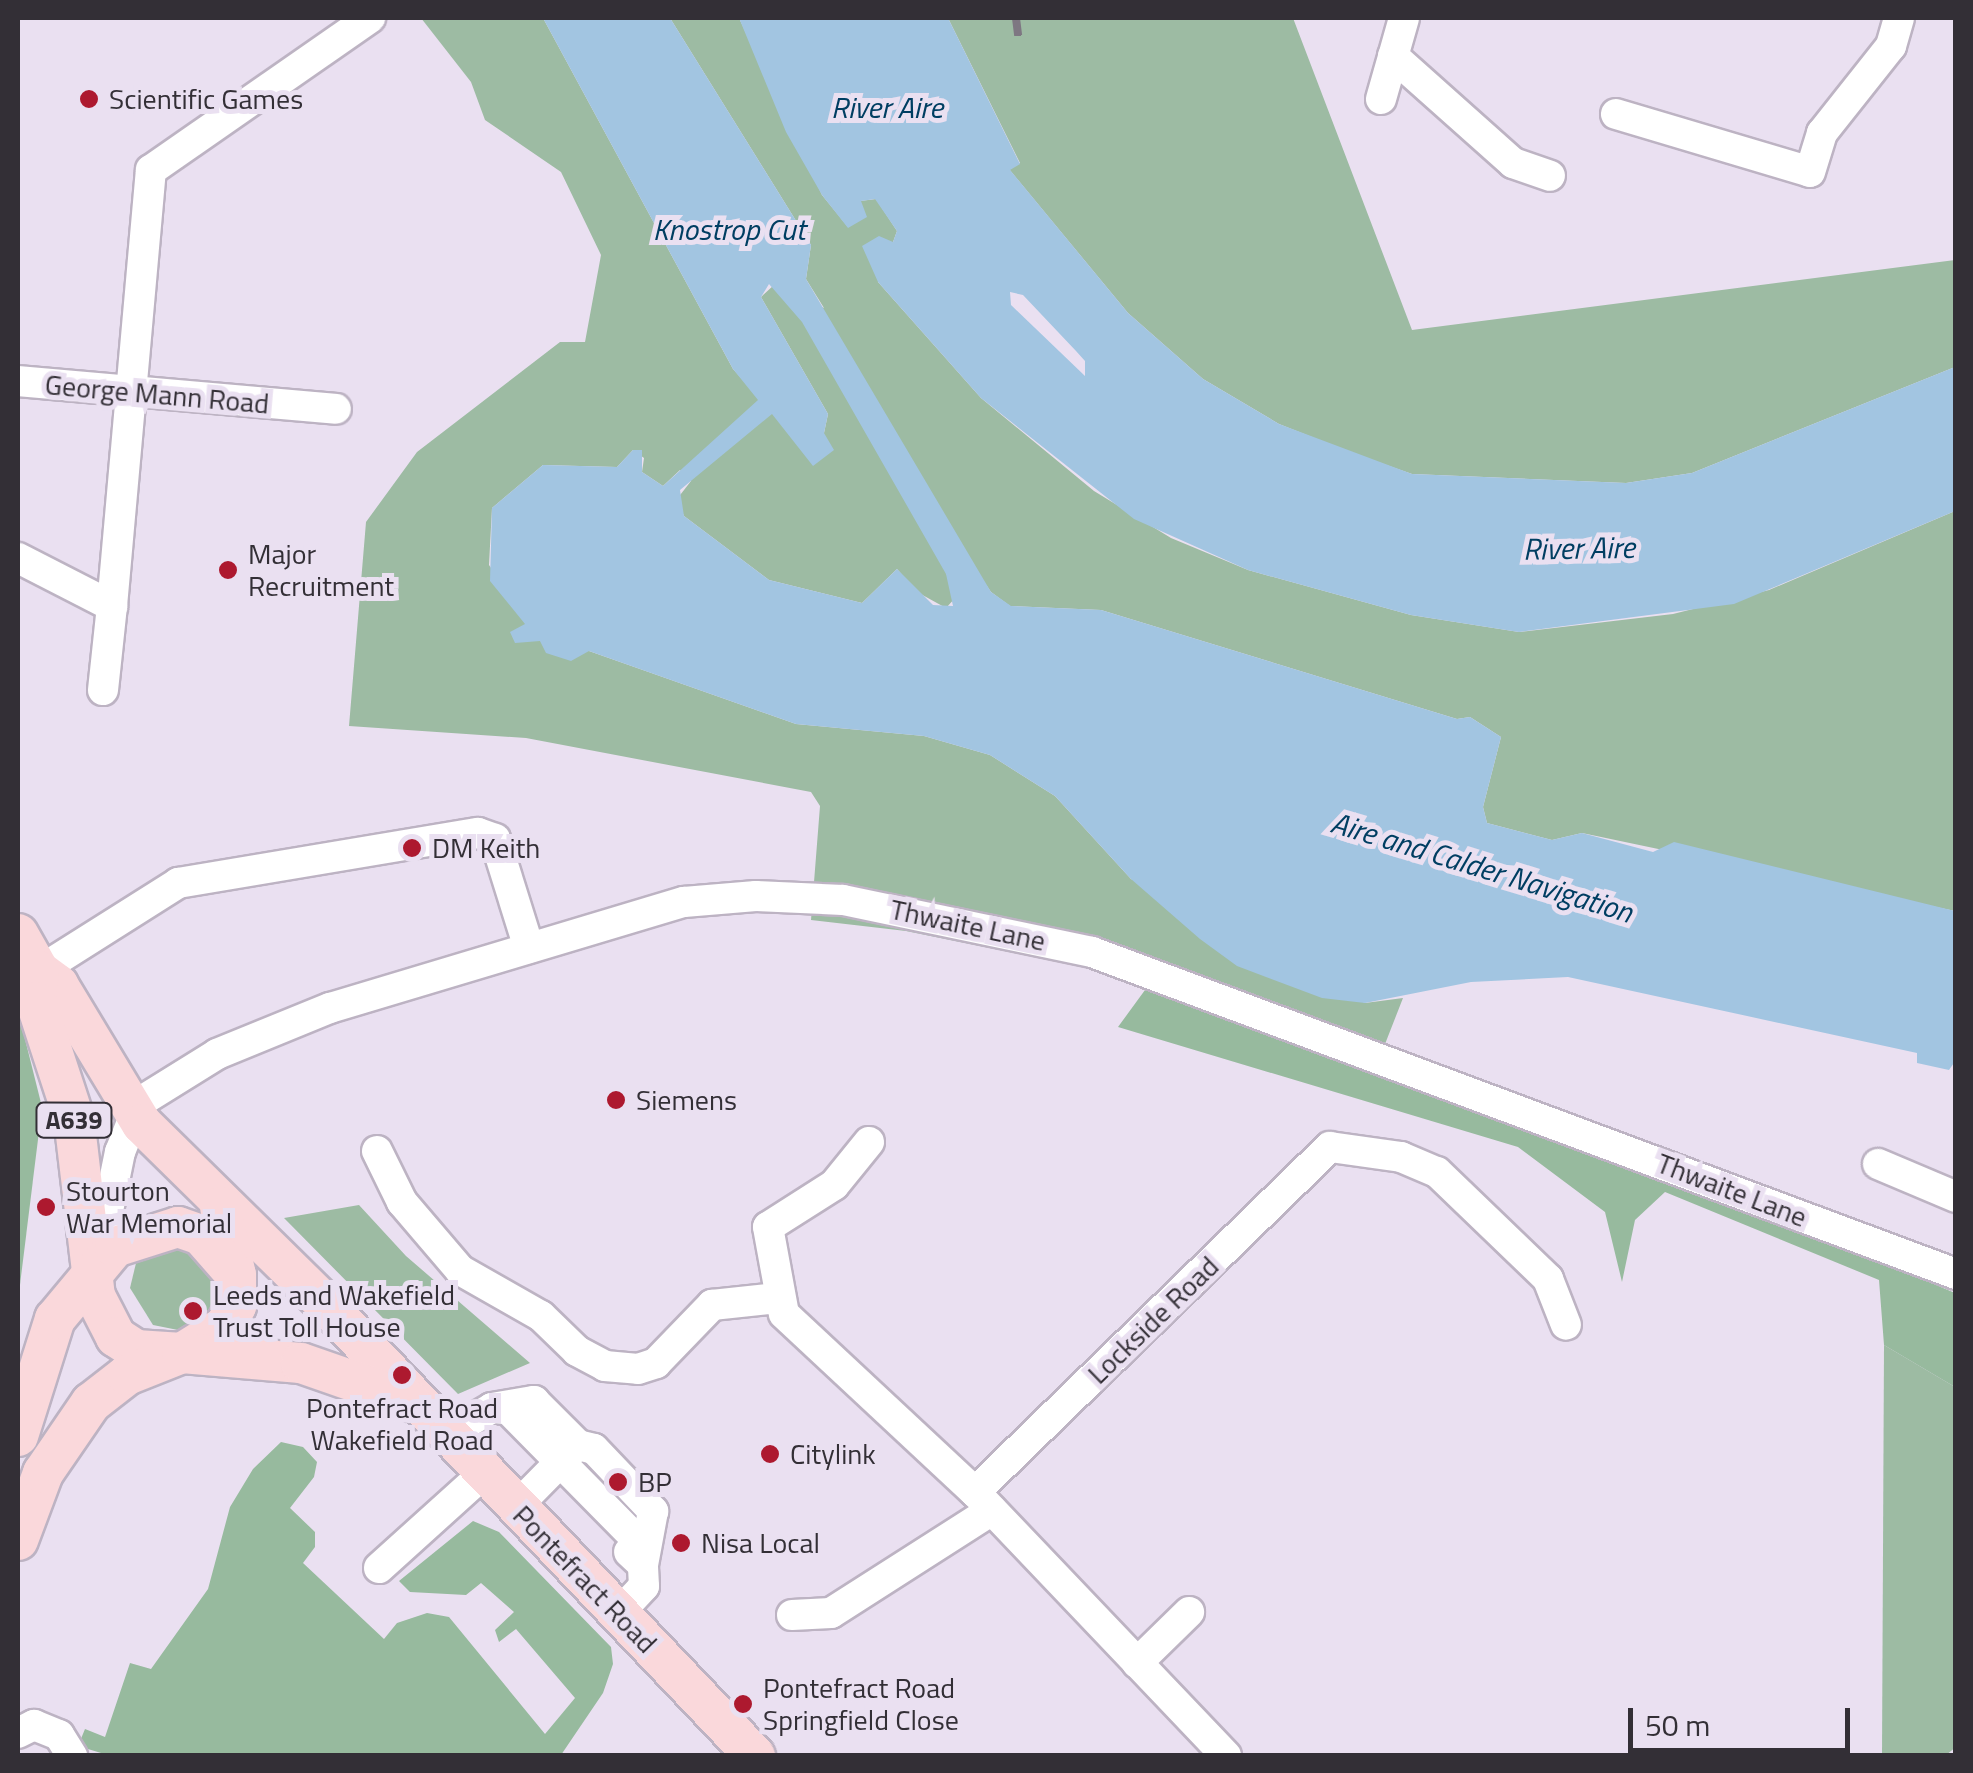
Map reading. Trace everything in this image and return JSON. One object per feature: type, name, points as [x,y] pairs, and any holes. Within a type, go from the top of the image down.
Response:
[{"type":"main road","name":"A639","points":[[18,934],[39,971],[58,985],[135,1110],[231,1241]]},
{"type":"main road","name":"A639","points":[[39,971],[36,1002],[74,1118],[83,1224],[96,1274]]},
{"type":"main road","points":[[18,1436],[55,1319],[115,1247],[137,1236],[178,1226],[231,1241],[236,1306],[225,1326],[182,1354],[127,1375],[91,1403],[44,1474],[18,1540]]},
{"type":"main road","name":"Pontefract Road","points":[[231,1241],[415,1402],[755,1756]]},
{"type":"main road","points":[[96,1274],[102,1318],[116,1337],[136,1350],[182,1354]]},
{"type":"main road","name":"Pontefract Road","points":[[182,1354],[301,1363],[415,1402]]},
{"type":"street","points":[[103,690],[151,170],[370,18]]},
{"type":"street","points":[[1381,99],[1404,18]]},
{"type":"street","points":[[1616,114],[1810,172],[1822,134],[1891,46],[1899,18]]},
{"type":"street","points":[[1394,56],[1513,163],[1550,176]]},
{"type":"street","name":"George Mann Road","points":[[18,381],[336,409]]},
{"type":"street","points":[[18,558],[112,606]]},
{"type":"street","points":[[39,971],[178,882],[478,833],[496,840],[529,948]]},
{"type":"street","name":"Thwaite Lane","points":[[135,1110],[236,1044],[529,948],[684,902],[756,896],[842,900],[982,925],[1092,952],[1956,1274]]},
{"type":"street","points":[[96,1274],[107,1201],[135,1110]]},
{"type":"street","points":[[869,1142],[834,1186],[768,1226],[775,1287],[794,1330],[984,1501],[1226,1756]]},
{"type":"street","name":"Lockside Road","points":[[792,1615],[831,1613],[984,1501],[1330,1147],[1401,1157],[1437,1172],[1548,1279],[1566,1325]]},
{"type":"street","points":[[377,1151],[402,1202],[460,1270],[541,1316],[577,1351],[605,1366],[638,1369],[656,1363],[712,1305],[775,1287]]},
{"type":"street","points":[[1878,1164],[1955,1194]]},
{"type":"street","points":[[446,1435],[492,1408],[508,1409],[563,1459],[643,1556],[644,1586],[618,1614]]},
{"type":"street","points":[[516,1507],[563,1459]]},
{"type":"street","points":[[379,1568],[484,1474]]},
{"type":"street","points":[[1137,1663],[1189,1612]]},
{"type":"street","points":[[18,1733],[34,1725],[59,1735],[72,1756]]},
{"type":"green space","points":[[421,18],[543,18],[733,369],[783,425],[824,433],[828,414],[761,297],[774,285],[824,308],[806,279],[811,245],[670,18],[739,18],[822,195],[848,227],[860,201],[876,199],[897,231],[893,242],[883,242],[878,282],[981,398],[1094,491],[1171,538],[1248,570],[1411,615],[1519,632],[1673,614],[1769,590],[1955,511],[1955,911],[1582,833],[1552,840],[1487,823],[1483,807],[1501,737],[1470,717],[1457,719],[1101,610],[1010,606],[991,592],[970,561],[946,573],[956,597],[946,608],[917,592],[897,569],[862,603],[769,580],[684,516],[677,499],[691,481],[680,470],[663,486],[642,472],[644,458],[633,450],[617,467],[543,465],[492,508],[489,565],[540,641],[589,651],[796,724],[924,736],[990,755],[1055,796],[1131,879],[1365,1003],[1403,998],[1378,1062],[1094,969],[906,931],[811,920],[820,806],[811,792],[526,738],[349,726],[366,522],[417,452],[560,342],[585,342],[601,255],[561,172],[485,120],[471,82]]},
{"type":"green space","points":[[948,18],[1293,18],[1412,330],[1955,260],[1955,367],[1692,473],[1626,483],[1412,474],[1279,424],[1203,379],[1128,313],[1009,169],[1020,163]]},
{"type":"green space","points":[[1145,990],[1599,1143],[1955,1293],[1955,1387],[1884,1345],[1879,1280],[1665,1192],[1635,1220],[1622,1282],[1605,1212],[1518,1147],[1118,1027]]},
{"type":"green space","points":[[18,1011],[42,1107],[18,1301]]},
{"type":"green space","points":[[359,1205],[406,1256],[530,1363],[458,1394],[284,1218]]},
{"type":"green space","points":[[177,1237],[224,1290],[211,1317],[183,1331],[153,1325],[130,1288],[137,1259]]},
{"type":"green space","points":[[1884,1345],[1955,1387],[1956,1747],[1946,1755],[1882,1756]]},
{"type":"green space","points":[[281,1442],[303,1447],[317,1462],[314,1477],[290,1508],[315,1532],[315,1547],[303,1563],[384,1639],[397,1623],[427,1613],[449,1617],[545,1734],[575,1698],[516,1629],[499,1642],[495,1630],[514,1612],[481,1583],[466,1595],[410,1592],[399,1581],[473,1521],[499,1532],[611,1647],[613,1664],[603,1693],[561,1755],[111,1756],[78,1746],[85,1729],[105,1737],[130,1663],[151,1669],[208,1589],[230,1507],[253,1469]]},
{"type":"water","points":[[543,18],[670,18],[811,245],[806,279],[991,592],[1011,606],[1101,610],[1457,719],[1470,717],[1501,737],[1483,807],[1487,823],[1552,840],[1582,833],[1653,852],[1674,842],[1955,911],[1956,1060],[1949,1070],[1917,1063],[1917,1053],[1568,977],[1471,982],[1365,1003],[1322,998],[1237,966],[1200,939],[1131,879],[1055,796],[990,755],[924,736],[796,724],[589,651],[571,661],[546,653],[540,641],[515,643],[510,632],[525,624],[490,581],[492,508],[543,465],[617,467],[633,450],[642,450],[642,472],[663,486],[758,400],[733,369]],"holes":[[[769,284],[802,322],[946,574],[953,606],[933,605],[897,569],[862,603],[769,580],[684,516],[680,490],[772,414],[813,466],[834,450],[824,433],[828,414],[761,297]]]},
{"type":"water","name":"River Aire","points":[[739,18],[948,18],[1020,164],[1010,170],[1128,313],[1203,379],[1279,424],[1412,474],[1626,483],[1692,473],[1955,367],[1955,511],[1734,604],[1519,632],[1411,615],[1248,570],[1134,519],[981,398],[878,282],[862,246],[879,236],[893,242],[897,231],[875,199],[861,201],[867,217],[848,228],[822,195],[786,132]],"holes":[[[1010,292],[1023,295],[1085,361],[1085,376],[1011,305]]]},
{"type":"railway","points":[[1016,18],[1020,50]]},
{"type":"place","name":"Scientific Games","points":[[89,99]]},
{"type":"place","name":"Major Recruitment","points":[[228,570]]},
{"type":"place","name":"DM Keith","points":[[412,848]]},
{"type":"place","name":"Siemens","points":[[616,1100]]},
{"type":"place","name":"Stourton War Memorial","points":[[46,1207]]},
{"type":"place","name":"Leeds and Wakefield Trust Toll House","points":[[193,1311]]},
{"type":"place","name":"Pontefract Road Wakefield Road","points":[[402,1375]]},
{"type":"place","name":"Citylink","points":[[770,1454]]},
{"type":"place","name":"BP","points":[[618,1482]]},
{"type":"place","name":"Nisa Local","points":[[681,1543]]},
{"type":"place","name":"Pontefract Road Springfield Close","points":[[743,1704]]},
{"type":"water label","name":"Knostrop Cut","points":[[729,229]]},
{"type":"water label","name":"Aire and Calder Navigation","points":[[1482,867]]}]
